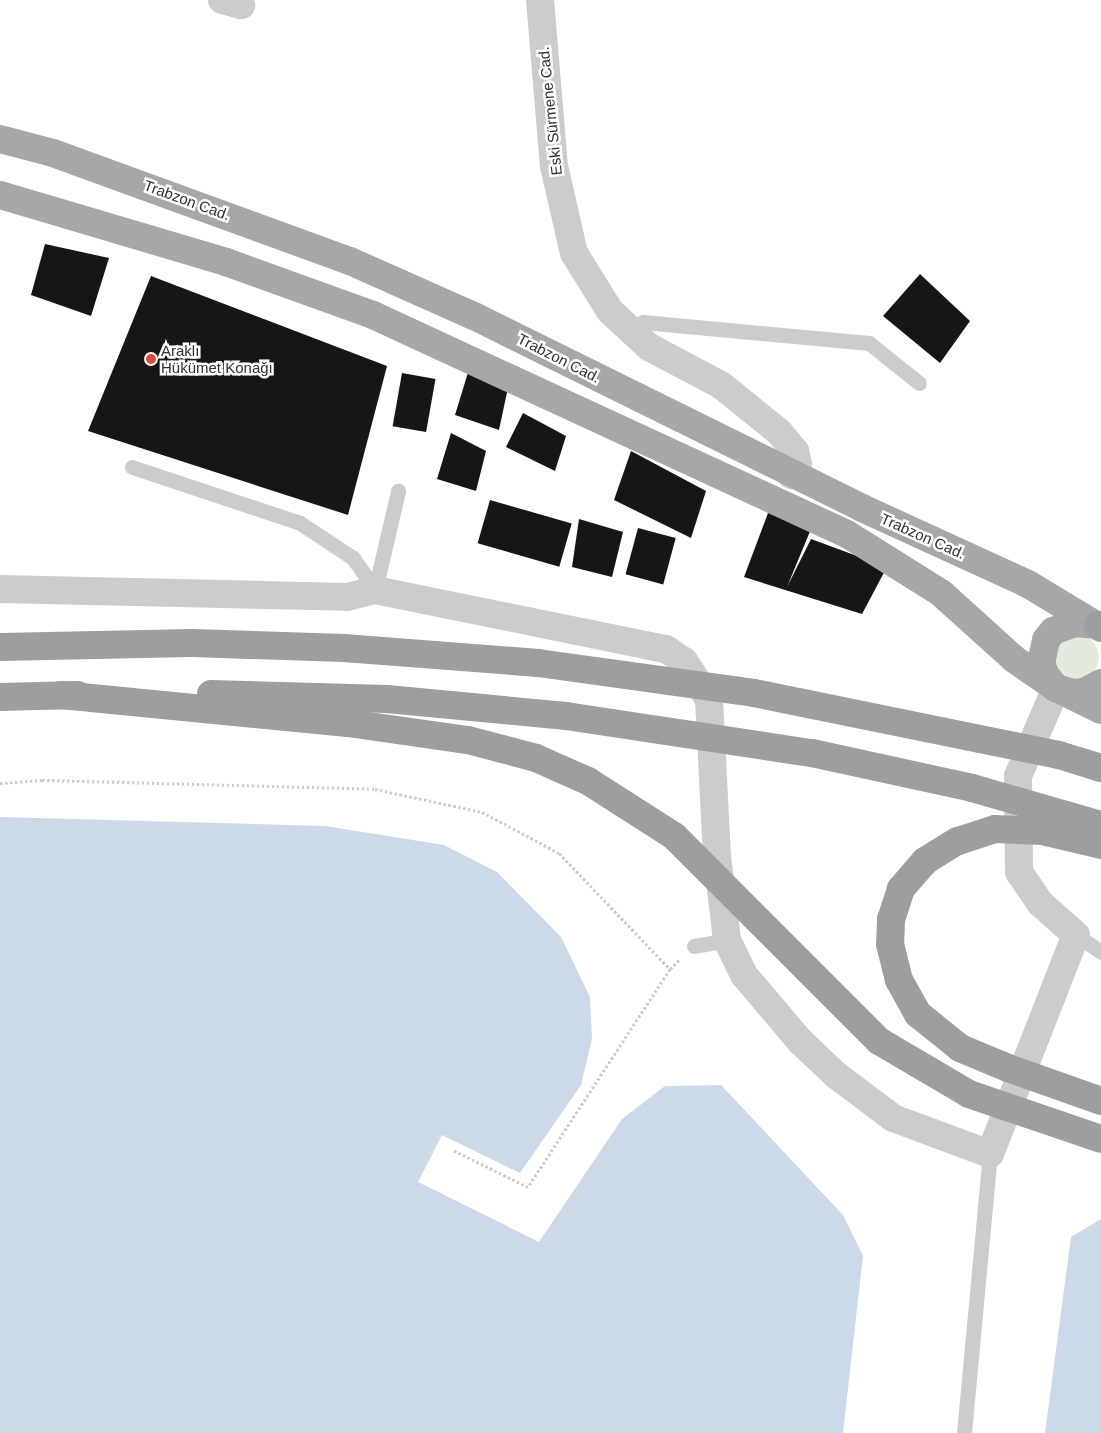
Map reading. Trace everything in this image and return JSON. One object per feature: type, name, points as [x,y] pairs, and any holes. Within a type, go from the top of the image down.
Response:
[{"type":"highway","points":[[0,647],[201,643],[344,648],[538,663],[754,693],[1040,750],[1101,768]]},
{"type":"highway","points":[[0,697],[240,694],[387,699],[566,716],[812,753],[972,788],[1101,825]]},
{"type":"highway","points":[[60,695],[348,723],[468,740],[536,758],[588,781],[674,836],[780,938],[879,1041],[969,1094],[1101,1139]]},
{"type":"highway","points":[[1101,845],[1042,831],[996,829],[957,842],[925,861],[901,889],[891,919],[890,944],[898,980],[918,1014],[960,1048],[1008,1068],[1101,1101]]},
{"type":"main road","name":"Trabzon Cad.","points":[[0,139],[53,153],[350,261],[476,317],[792,474],[1028,584],[1100,628]]},
{"type":"main road","points":[[0,195],[38,203],[226,262],[374,315],[847,534],[942,594],[1014,659],[1056,688],[1101,710]]},
{"type":"main road","points":[[1100,628],[1087,622],[1064,626],[1046,640],[1041,663],[1045,674],[1056,688],[1073,693],[1084,692],[1101,682]]},
{"type":"street","name":"Eski Sürmene Cad.","points":[[540,0],[554,166],[574,253],[610,312],[649,347],[721,385],[759,414],[795,451],[798,464],[792,474]]},
{"type":"street","points":[[0,588],[347,597],[375,590],[666,649],[684,661],[709,699],[717,856],[726,940],[744,975],[800,1041],[836,1076],[893,1118],[990,1154],[1076,935],[1040,903],[1019,872],[1018,776],[1056,688]]},
{"type":"lane","points":[[632,332],[643,322],[869,343],[919,384]]},
{"type":"lane","points":[[132,467],[300,523],[353,558],[375,590]]},
{"type":"lane","points":[[375,590],[398,490]]},
{"type":"lane","points":[[1076,935],[1101,952]]},
{"type":"lane","points":[[694,946],[726,940]]},
{"type":"lane","points":[[964,1433],[990,1154]]},
{"type":"path","points":[[0,783],[42,780],[376,789],[482,812],[559,853],[670,969],[528,1187],[453,1150]]},
{"type":"shaded area","points":[[1076,634],[1089,638],[1095,644],[1099,657],[1095,670],[1089,676],[1076,680],[1063,676],[1057,670],[1053,657],[1057,644],[1063,638]]},
{"type":"water","points":[[0,817],[325,826],[444,845],[497,872],[561,937],[590,997],[592,1039],[581,1085],[520,1173],[442,1135],[418,1182],[539,1242],[622,1119],[665,1086],[721,1085],[843,1215],[863,1256],[843,1433],[0,1433]]},
{"type":"water","points":[[1101,1219],[1101,1433],[1045,1433],[1071,1237]]},
{"type":"building","points":[[45,244],[109,258],[91,316],[31,295]]},
{"type":"building","points":[[920,274],[970,321],[940,363],[883,316]]},
{"type":"building","points":[[151,276],[387,366],[348,515],[88,431]]},
{"type":"building","points":[[470,366],[509,383],[499,430],[455,415]]},
{"type":"building","points":[[402,373],[435,379],[426,432],[393,426]]},
{"type":"building","points":[[523,413],[566,436],[555,471],[506,447]]},
{"type":"building","points":[[451,433],[486,451],[476,491],[437,479]]},
{"type":"building","points":[[631,451],[706,491],[691,538],[614,500]]},
{"type":"building","points":[[490,500],[572,523],[559,567],[478,543]]},
{"type":"building","points":[[768,513],[811,529],[787,587],[811,539],[887,567],[862,614],[744,577]]},
{"type":"building","points":[[579,519],[623,532],[612,577],[572,567]]},
{"type":"building","points":[[638,528],[676,538],[663,584],[626,574]]},
{"type":"place","name":"Araklı Hükümet Konağı","points":[[151,359]]}]
